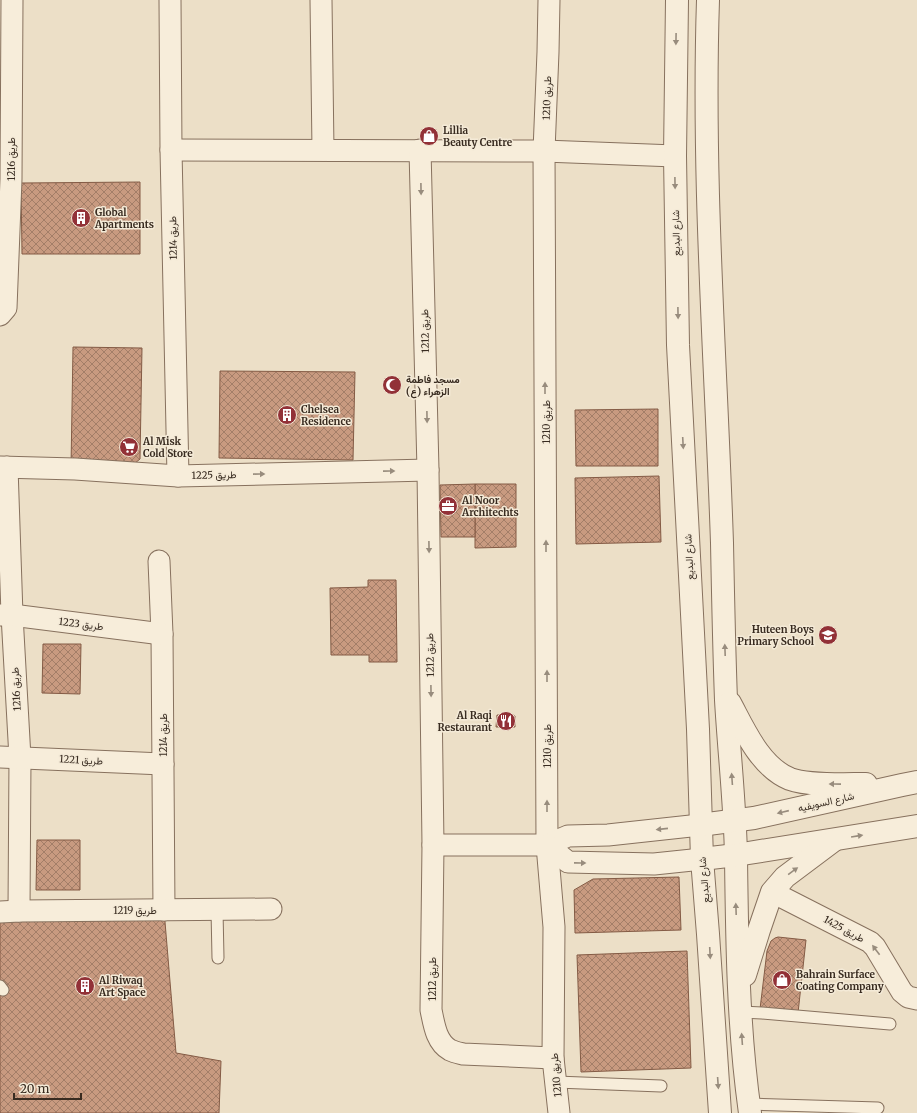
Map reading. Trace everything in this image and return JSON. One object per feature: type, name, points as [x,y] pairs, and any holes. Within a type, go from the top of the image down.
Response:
[{"type":"street","name":"طريق 1216","points":[[0,315],[6,308],[6,39],[12,0]]},
{"type":"street","name":"طريق 1214","points":[[170,0],[171,150],[178,476]]},
{"type":"street","points":[[321,0],[323,150]]},
{"type":"street","name":"طريق 1210","points":[[549,0],[544,151],[547,845],[554,927],[553,1058],[559,1113]]},
{"type":"street","name":"شارع البديع","points":[[677,0],[675,156],[678,345],[698,729],[700,825],[720,1113]]},
{"type":"street","points":[[708,0],[707,166],[726,697],[736,855],[740,1003],[745,1078],[749,1108]]},
{"type":"street","points":[[171,150],[544,151],[675,156]]},
{"type":"street","name":"طريق 1212","points":[[420,150],[428,470],[432,845],[431,1010],[435,1029],[441,1041],[449,1049],[463,1054],[553,1058]]},
{"type":"street","name":"طريق 1216","points":[[4,467],[10,758],[10,912]]},
{"type":"street","name":"طريق 1225","points":[[4,467],[75,469],[178,476],[428,470]]},
{"type":"street","name":"طريق 1214","points":[[159,561],[162,634],[164,910]]},
{"type":"street","name":"طريق 1223","points":[[6,615],[162,634]]},
{"type":"street","points":[[726,697],[750,741],[762,757],[779,773],[791,779],[811,783],[909,784]]},
{"type":"street","name":"طريق 1221","points":[[10,758],[163,764]]},
{"type":"street","name":"شارع السويفيه","points":[[734,821],[754,818],[909,784]]},
{"type":"street","points":[[432,845],[547,845],[568,836],[608,834],[734,821]]},
{"type":"street","points":[[547,845],[568,862],[654,864],[736,855],[917,826]]},
{"type":"street","points":[[740,1003],[758,930],[772,892],[785,877],[836,839]]},
{"type":"street","name":"طريق 1425","points":[[772,892],[870,942],[875,947],[902,992],[908,997],[917,1000]]},
{"type":"street","name":"طريق 1219","points":[[10,912],[271,909]]},
{"type":"lane","points":[[217,910],[218,958]]},
{"type":"lane","points":[[740,1003],[762,1013],[890,1024]]},
{"type":"lane","points":[[556,1082],[661,1086]]},
{"type":"lane","points":[[749,1108],[878,1108]]},
{"type":"building","name":"Global Apartments","points":[[140,182],[140,254],[22,254],[21,183]]},
{"type":"building","points":[[73,347],[142,348],[140,459],[129,468],[71,467]]},
{"type":"building","name":"Chelsea Residence","points":[[220,371],[355,372],[353,460],[219,458]]},
{"type":"building","points":[[658,409],[658,466],[576,466],[575,410]]},
{"type":"building","points":[[659,476],[661,542],[576,544],[575,478]]},
{"type":"building","points":[[475,484],[516,484],[516,547],[475,548]]},
{"type":"building","points":[[475,484],[475,537],[441,537],[440,485]]},
{"type":"building","points":[[368,580],[396,580],[397,662],[369,662],[369,655],[331,655],[330,588],[368,587]]},
{"type":"building","points":[[43,644],[81,644],[80,694],[42,693]]},
{"type":"building","name":"Al Raqi Restaurant","points":[[497,715],[515,716],[515,727],[496,727]]},
{"type":"building","points":[[37,840],[80,840],[80,890],[36,890]]},
{"type":"building","points":[[679,877],[681,930],[575,933],[574,890],[593,879]]},
{"type":"building","name":"Al Riwaq Art Space","points":[[164,910],[176,1053],[221,1061],[219,1113],[0,1113],[0,918]]},
{"type":"building","name":"Bahrain Surface Coating Company","points":[[778,937],[806,940],[798,1013],[760,1009],[767,951],[771,941]]},
{"type":"building","points":[[687,951],[691,1068],[581,1072],[577,955]]},
{"type":"place","name":"Lillia Beauty Centre","points":[[429,136]]},
{"type":"place","name":"Global Apartments","points":[[81,218]]},
{"type":"place","name":"مسجد فاطمة الزهراء (ع)","points":[[392,385]]},
{"type":"place","name":"Chelsea Residence","points":[[287,415]]},
{"type":"place","name":"Al Misk Cold Store","points":[[129,447]]},
{"type":"place","name":"Al Noor Architechts","points":[[448,506]]},
{"type":"place","name":"Huteen Boys Primary School","points":[[828,635]]},
{"type":"place","name":"Al Raqi Restaurant","points":[[506,721]]},
{"type":"place","name":"Bahrain Surface Coating Company","points":[[782,980]]},
{"type":"place","name":"Al Riwaq Art Space","points":[[85,986]]}]
